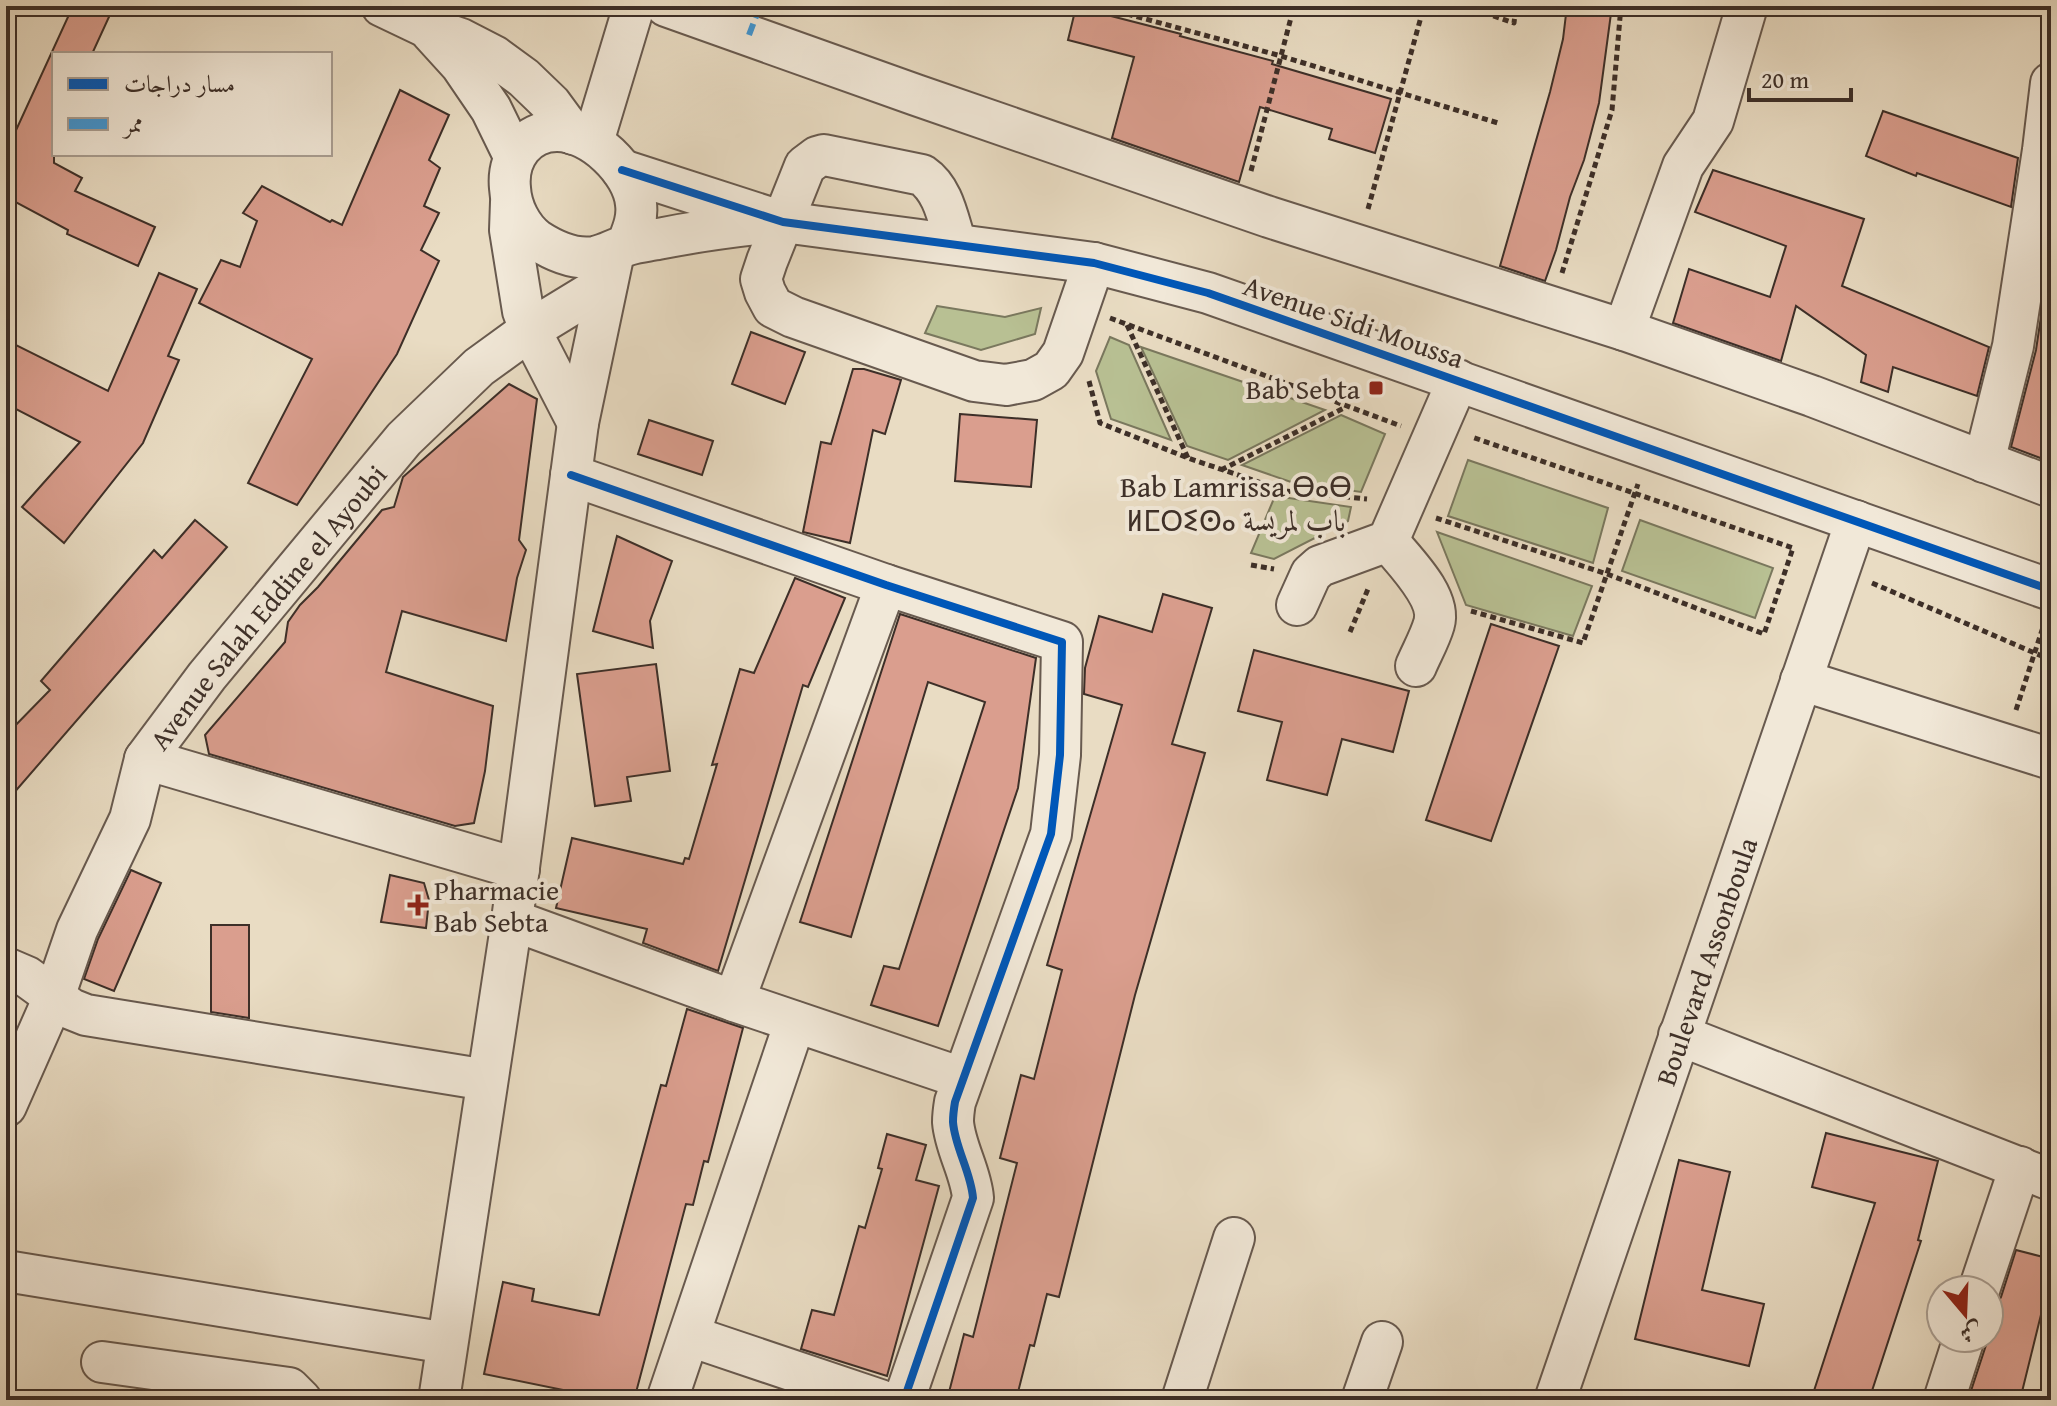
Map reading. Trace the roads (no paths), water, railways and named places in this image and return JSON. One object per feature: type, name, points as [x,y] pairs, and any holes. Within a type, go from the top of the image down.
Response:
[{"type":"street","points":[[382,6],[426,27],[461,39],[494,56],[524,78],[583,138],[608,155],[622,170],[633,187],[637,206],[635,226],[616,260],[578,423],[512,920],[439,1400]]},
{"type":"street","points":[[583,138],[634,6]]},
{"type":"street","points":[[666,6],[754,20],[931,100],[1358,247],[1624,330],[1812,396],[2051,487]]},
{"type":"street","points":[[1624,330],[1683,166],[1713,121],[1747,6]]},
{"type":"street","points":[[426,27],[461,65],[491,109],[514,156]]},
{"type":"street","points":[[1984,462],[2013,346],[2036,280],[2051,83]]},
{"type":"street","points":[[578,423],[523,311],[510,230],[510,170],[514,156],[525,142],[540,134],[557,131],[583,138]]},
{"type":"street","points":[[956,244],[937,189],[931,181],[922,175],[824,155],[805,166],[761,279],[773,307],[793,317],[974,381],[1006,385],[1033,380],[1051,370],[1063,353],[1094,263]]},
{"type":"street","name":"Avenue Sidi Moussa","points":[[622,170],[783,222],[1094,263],[1208,293],[1856,521],[2049,602]]},
{"type":"street","points":[[511,200],[519,220],[533,236],[551,249],[571,256],[616,260]]},
{"type":"street","name":"Avenue Sidi Moussa","points":[[616,260],[717,229],[783,222]]},
{"type":"street","name":"Avenue Salah Eddine el Ayoubi","points":[[6,1106],[54,997],[77,930],[130,819],[145,759],[207,676],[404,439],[479,367],[616,260]]},
{"type":"street","points":[[1290,588],[1377,527],[1438,426],[1442,375]]},
{"type":"street","points":[[571,475],[886,585],[1062,642],[1060,755],[1051,834],[955,1102],[953,1120],[956,1137],[973,1198],[904,1400]]},
{"type":"street","name":"Boulevard Assonboula","points":[[1555,1400],[1856,521]]},
{"type":"street","points":[[1377,527],[1430,595],[1435,608],[1436,621],[1416,666]]},
{"type":"street","points":[[734,1001],[886,585]]},
{"type":"street","points":[[1801,680],[2051,759]]},
{"type":"street","points":[[145,759],[519,869]]},
{"type":"street","points":[[512,920],[734,1001],[962,1078]]},
{"type":"street","points":[[6,968],[27,977],[71,1009],[86,1015],[487,1080]]},
{"type":"street","points":[[667,1400],[795,1022]]},
{"type":"street","points":[[1679,1035],[2036,1174],[1987,1274]]},
{"type":"street","points":[[1182,1400],[1234,1238]]},
{"type":"street","points":[[6,1271],[447,1343]]},
{"type":"street","points":[[690,1336],[880,1400]]},
{"type":"street","points":[[1362,1400],[1382,1342]]},
{"type":"street","points":[[1944,1400],[1959,1354]]},
{"type":"street","points":[[102,1362],[289,1388],[301,1400]]},
{"type":"place","name":"Bab Sebta","points":[[1376,388]]},
{"type":"place","name":"Pharmacie Bab Sebta","points":[[418,905]]},
{"type":"district","name":"Bab Lamrissa ⴱⴰⴱ ⵍⵎⵔⵉⵙⴰ باب لمريسة","points":[[1236,503]]}]
